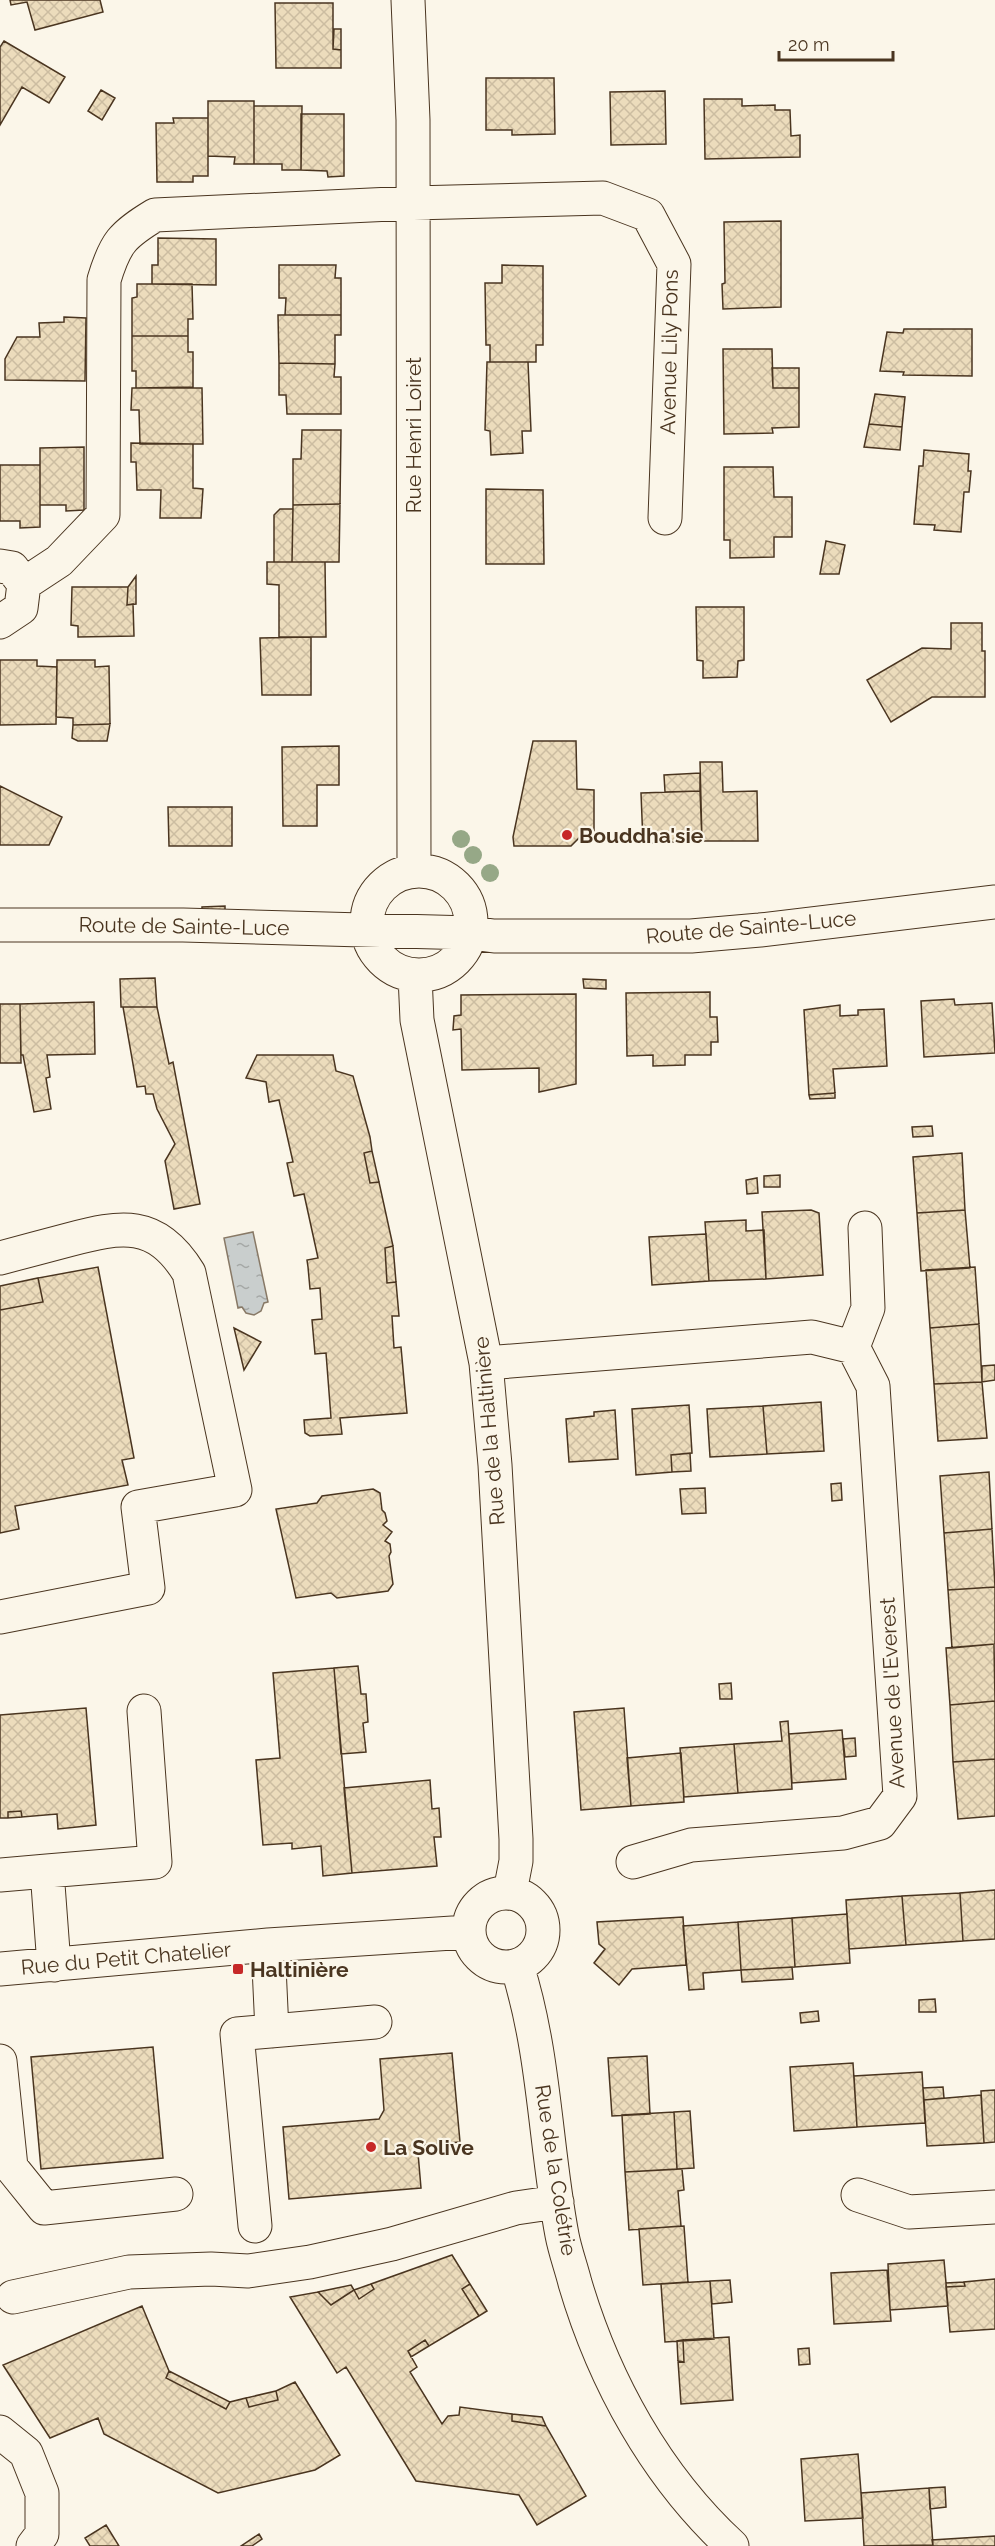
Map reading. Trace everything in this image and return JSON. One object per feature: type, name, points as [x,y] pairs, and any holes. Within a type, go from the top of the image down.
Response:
[{"type":"street","name":"Rue Henri Loiret","points":[[408,0],[413,120],[414,871]]},
{"type":"street","name":"Avenue Lily Pons","points":[[12,575],[59,561],[104,515],[104,280],[113,251],[131,230],[155,215],[413,203],[603,198],[648,215],[674,264],[665,518]]},
{"type":"street","points":[[0,622],[21,608],[12,575]]},
{"type":"street","points":[[414,871],[430,872],[445,878],[458,888],[467,903],[471,917],[471,933],[457,960],[445,969],[430,975],[402,973],[379,958],[371,945],[367,931],[367,914],[372,898],[383,885],[397,875],[414,871]]},
{"type":"street","name":"Route de Sainte-Luce","points":[[0,925],[183,925],[471,933],[494,936],[691,936],[995,902]]},
{"type":"street","name":"Rue de la Haltinière","points":[[415,975],[417,1020],[486,1363],[495,1465],[516,1839],[516,1861],[510,1892]]},
{"type":"street","points":[[486,1363],[812,1337],[853,1347],[868,1308],[865,1228]]},
{"type":"street","points":[[0,1258],[107,1230],[129,1229],[149,1235],[180,1258],[189,1273],[235,1490],[138,1507],[148,1588],[0,1617]]},
{"type":"street","name":"Avenue de l'Everest","points":[[633,1862],[691,1845],[843,1833],[880,1823],[900,1796],[873,1386],[853,1347]]},
{"type":"street","points":[[0,1875],[155,1862],[144,1711]]},
{"type":"street","points":[[47,1871],[54,1965]]},
{"type":"street","points":[[510,1892],[522,1896],[533,1904],[540,1914],[543,1927],[542,1939],[537,1951],[528,1960],[516,1966],[494,1966],[484,1961],[476,1953],[468,1932],[469,1921],[480,1902],[489,1896],[510,1892]]},
{"type":"street","name":"Rue du Petit Chatelier","points":[[0,1970],[268,1945],[468,1932]]},
{"type":"street","points":[[268,1945],[272,2031]]},
{"type":"street","name":"Rue de la Colétrie","points":[[516,1966],[533,2022],[562,2238],[586,2321],[604,2366],[652,2449],[683,2492],[732,2546]]},
{"type":"street","points":[[255,2226],[237,2034],[375,2022]]},
{"type":"street","points":[[0,2061],[11,2168],[44,2208],[176,2194]]},
{"type":"street","points":[[858,2195],[909,2212],[995,2207]]},
{"type":"street","points":[[13,2297],[129,2272],[211,2269],[248,2271],[310,2262],[392,2244],[516,2208],[556,2202]]},
{"type":"street","points":[[0,2432],[26,2453],[42,2493],[42,2534],[33,2546]]},
{"type":"water","points":[[253,1232],[268,1302],[264,1303],[261,1311],[254,1315],[246,1313],[242,1307],[238,1308],[224,1238]]},
{"type":"building","points":[[10,0],[100,0],[103,12],[35,30],[27,2],[11,5]]},
{"type":"building","points":[[275,3],[333,3],[333,49],[341,50],[341,68],[276,68]]},
{"type":"building","points":[[334,29],[341,29],[341,50],[333,49]]},
{"type":"building","points":[[4,41],[65,77],[49,103],[22,87],[0,125],[0,47]]},
{"type":"building","points":[[486,78],[554,78],[555,134],[512,135],[512,130],[486,130]]},
{"type":"building","points":[[101,90],[115,98],[102,120],[88,111]]},
{"type":"building","points":[[665,91],[666,144],[611,145],[610,92]]},
{"type":"building","points":[[704,99],[742,99],[742,106],[775,105],[775,110],[790,110],[791,136],[800,135],[800,157],[705,159]]},
{"type":"building","points":[[208,101],[254,101],[254,164],[234,164],[235,157],[208,156]]},
{"type":"building","points":[[254,106],[302,106],[301,170],[282,170],[282,164],[254,164]]},
{"type":"building","points":[[301,114],[344,114],[344,176],[328,177],[327,171],[301,170]]},
{"type":"building","points":[[173,118],[208,118],[208,176],[193,176],[193,182],[157,182],[156,123],[174,123]]},
{"type":"building","points":[[781,221],[781,307],[723,309],[724,222]]},
{"type":"building","points":[[158,238],[216,239],[216,285],[152,284],[152,265],[158,265]]},
{"type":"building","points":[[279,265],[336,265],[335,278],[341,278],[341,315],[285,315],[286,298],[279,298]]},
{"type":"building","points":[[502,265],[543,266],[543,345],[536,345],[536,362],[490,362],[490,345],[486,345],[485,283],[502,283]]},
{"type":"building","points":[[137,284],[192,284],[193,319],[188,319],[188,336],[132,336],[132,298],[137,297]]},
{"type":"building","points":[[278,315],[341,315],[341,335],[335,335],[335,364],[279,363]]},
{"type":"building","points":[[64,317],[86,318],[85,381],[5,380],[5,359],[17,337],[40,337],[39,323],[64,322]]},
{"type":"building","points":[[904,329],[972,329],[972,376],[903,375],[904,372],[880,371],[887,332],[903,333]]},
{"type":"building","points":[[132,336],[188,336],[188,352],[193,352],[193,387],[136,388],[136,371],[132,371]]},
{"type":"building","points":[[723,349],[772,349],[773,388],[799,388],[799,427],[772,428],[773,433],[724,434]]},
{"type":"building","points":[[487,362],[528,362],[531,431],[522,431],[523,453],[491,455],[490,431],[485,430]]},
{"type":"building","points":[[279,363],[335,364],[334,377],[341,377],[341,414],[287,414],[286,395],[279,395]]},
{"type":"building","points":[[772,368],[799,368],[799,388],[773,388]]},
{"type":"building","points":[[132,388],[202,388],[203,444],[140,444],[139,410],[131,410]]},
{"type":"building","points":[[875,394],[905,397],[902,427],[869,424]]},
{"type":"building","points":[[869,424],[902,427],[900,450],[864,447]]},
{"type":"building","points":[[302,430],[341,430],[340,504],[293,505],[293,459],[301,459]]},
{"type":"building","points":[[131,443],[193,444],[193,488],[203,489],[201,518],[160,518],[161,490],[137,490],[136,462],[131,462]]},
{"type":"building","points":[[84,447],[84,510],[66,511],[66,505],[40,505],[40,448]]},
{"type":"building","points":[[924,450],[969,454],[968,471],[971,471],[969,492],[964,492],[961,532],[934,530],[935,525],[914,524],[919,466],[923,466]]},
{"type":"building","points":[[0,465],[40,465],[40,527],[20,528],[20,521],[0,521]]},
{"type":"building","points":[[724,467],[773,467],[774,497],[792,497],[792,537],[774,537],[774,557],[730,558],[730,540],[724,540]]},
{"type":"building","points":[[486,489],[543,490],[544,564],[486,564]]},
{"type":"building","points":[[340,504],[339,562],[292,562],[293,505]]},
{"type":"building","points":[[280,509],[293,509],[292,562],[274,562],[274,515]]},
{"type":"building","points":[[826,541],[845,545],[839,574],[820,574]]},
{"type":"building","points":[[267,562],[325,562],[326,637],[279,637],[279,585],[267,584]]},
{"type":"building","points":[[136,576],[136,604],[127,605],[128,587]]},
{"type":"building","points":[[72,587],[128,587],[127,605],[133,604],[134,636],[78,637],[78,626],[71,625]]},
{"type":"building","points":[[696,607],[744,607],[744,660],[738,661],[737,677],[703,678],[703,661],[697,660]]},
{"type":"building","points":[[951,623],[982,623],[982,651],[985,651],[985,697],[932,697],[891,722],[867,680],[922,648],[951,649]]},
{"type":"building","points":[[311,637],[311,695],[262,695],[260,638]]},
{"type":"building","points":[[0,660],[37,660],[37,666],[57,667],[56,724],[0,725]]},
{"type":"building","points":[[57,660],[95,660],[95,667],[109,666],[110,724],[73,725],[73,718],[56,717]]},
{"type":"building","points":[[110,724],[107,741],[78,741],[72,738],[73,725]]},
{"type":"building","points":[[533,741],[576,741],[577,789],[594,790],[594,836],[581,836],[571,846],[514,846],[513,837]]},
{"type":"building","points":[[339,746],[339,785],[317,785],[317,826],[283,826],[282,747]]},
{"type":"building","points":[[700,762],[722,762],[723,792],[757,791],[758,841],[702,841]]},
{"type":"building","points":[[700,773],[700,791],[665,792],[664,775]]},
{"type":"building","points":[[0,786],[62,817],[49,845],[0,845]]},
{"type":"building","points":[[700,791],[702,841],[643,843],[641,793]]},
{"type":"building","points":[[168,807],[232,807],[232,846],[169,846]]},
{"type":"building","points":[[225,906],[225,915],[202,915],[202,907]]},
{"type":"building","points":[[155,978],[157,1007],[121,1007],[120,979]]},
{"type":"building","points":[[583,979],[606,980],[606,989],[584,988]]},
{"type":"building","points":[[710,992],[710,1017],[717,1017],[718,1042],[711,1042],[711,1055],[685,1055],[685,1065],[653,1066],[653,1055],[627,1056],[626,993]]},
{"type":"building","points":[[576,994],[576,1084],[539,1092],[539,1068],[462,1070],[461,1029],[453,1030],[454,1016],[461,1015],[461,995]]},
{"type":"building","points":[[954,999],[955,1005],[992,1003],[995,1053],[924,1057],[921,1001]]},
{"type":"building","points":[[94,1002],[95,1054],[47,1055],[50,1077],[46,1078],[51,1109],[34,1112],[23,1055],[21,1055],[20,1004]]},
{"type":"building","points":[[0,1004],[20,1004],[21,1063],[0,1063]]},
{"type":"building","points":[[840,1005],[840,1016],[858,1015],[858,1010],[884,1009],[887,1066],[833,1069],[835,1093],[809,1095],[804,1010]]},
{"type":"building","points":[[123,1007],[157,1007],[169,1064],[173,1062],[200,1204],[174,1209],[165,1161],[175,1144],[157,1109],[153,1094],[146,1094],[145,1086],[137,1087]]},
{"type":"building","points":[[257,1055],[333,1055],[336,1071],[353,1076],[370,1137],[372,1151],[364,1153],[370,1183],[379,1182],[393,1246],[385,1248],[387,1283],[396,1282],[399,1316],[392,1316],[394,1348],[401,1347],[407,1413],[340,1418],[342,1434],[310,1436],[305,1433],[304,1420],[331,1418],[326,1353],[315,1354],[312,1320],[322,1319],[320,1288],[310,1289],[307,1260],[318,1258],[304,1194],[294,1196],[287,1163],[293,1162],[279,1100],[269,1102],[266,1082],[246,1078]]},
{"type":"building","points":[[835,1093],[835,1098],[810,1099],[809,1095]]},
{"type":"building","points":[[932,1126],[933,1136],[913,1137],[912,1127]]},
{"type":"building","points":[[372,1151],[379,1182],[370,1183],[364,1153]]},
{"type":"building","points":[[962,1153],[965,1210],[917,1213],[913,1157]]},
{"type":"building","points":[[780,1175],[780,1187],[764,1187],[764,1176]]},
{"type":"building","points":[[757,1178],[758,1193],[747,1194],[746,1180]]},
{"type":"building","points":[[811,1210],[819,1213],[823,1275],[766,1279],[762,1212]]},
{"type":"building","points":[[965,1210],[970,1268],[921,1271],[917,1213]]},
{"type":"building","points":[[746,1220],[746,1231],[764,1230],[766,1279],[709,1281],[705,1222]]},
{"type":"building","points":[[706,1234],[709,1281],[652,1285],[649,1237]]},
{"type":"building","points":[[393,1246],[396,1282],[387,1283],[385,1248]]},
{"type":"building","points":[[98,1267],[134,1458],[122,1460],[128,1485],[15,1506],[19,1529],[0,1533],[0,1310],[43,1302],[38,1278]]},
{"type":"building","points":[[975,1267],[979,1324],[930,1328],[926,1270]]},
{"type":"building","points":[[38,1278],[43,1302],[0,1310],[0,1286]]},
{"type":"building","points":[[979,1324],[982,1382],[934,1384],[930,1328]]},
{"type":"building","points":[[234,1328],[261,1342],[244,1370]]},
{"type":"building","points":[[995,1365],[995,1380],[982,1382],[982,1366]]},
{"type":"building","points":[[982,1382],[987,1438],[938,1441],[934,1384]]},
{"type":"building","points":[[821,1402],[824,1451],[767,1454],[763,1406]]},
{"type":"building","points":[[689,1405],[692,1453],[671,1455],[672,1472],[636,1475],[632,1409]]},
{"type":"building","points":[[763,1406],[767,1454],[710,1457],[707,1409]]},
{"type":"building","points":[[615,1410],[618,1459],[569,1462],[566,1419],[594,1416],[594,1412]]},
{"type":"building","points":[[690,1453],[691,1471],[672,1472],[671,1455]]},
{"type":"building","points":[[989,1472],[992,1529],[944,1533],[940,1476]]},
{"type":"building","points":[[841,1483],[842,1500],[832,1501],[831,1484]]},
{"type":"building","points":[[705,1488],[706,1513],[682,1514],[680,1489]]},
{"type":"building","points":[[373,1489],[380,1493],[382,1510],[387,1521],[383,1525],[392,1532],[385,1541],[390,1544],[389,1556],[393,1584],[388,1591],[337,1598],[331,1593],[296,1598],[276,1509],[317,1503],[322,1496]]},
{"type":"building","points":[[992,1529],[995,1587],[948,1590],[944,1533]]},
{"type":"building","points":[[995,1587],[995,1644],[952,1648],[948,1590]]},
{"type":"building","points":[[994,1644],[995,1701],[950,1705],[946,1648]]},
{"type":"building","points":[[358,1666],[361,1694],[366,1694],[368,1722],[363,1723],[366,1752],[341,1754],[334,1668]]},
{"type":"building","points":[[334,1668],[352,1873],[323,1876],[321,1846],[292,1849],[292,1843],[263,1845],[256,1760],[280,1758],[273,1673]]},
{"type":"building","points":[[731,1683],[732,1699],[720,1699],[719,1684]]},
{"type":"building","points":[[995,1701],[995,1759],[953,1762],[950,1705]]},
{"type":"building","points":[[86,1708],[96,1825],[58,1829],[57,1814],[22,1817],[21,1811],[8,1812],[8,1818],[0,1818],[0,1715]]},
{"type":"building","points":[[624,1708],[631,1806],[581,1810],[574,1712]]},
{"type":"building","points":[[788,1721],[792,1789],[738,1793],[734,1744],[782,1741],[780,1722]]},
{"type":"building","points":[[842,1730],[846,1779],[792,1783],[789,1734]]},
{"type":"building","points":[[855,1738],[856,1756],[845,1757],[843,1739]]},
{"type":"building","points":[[734,1744],[738,1793],[684,1797],[680,1748]]},
{"type":"building","points":[[681,1753],[684,1802],[631,1806],[627,1758]]},
{"type":"building","points":[[995,1759],[995,1816],[958,1819],[953,1762]]},
{"type":"building","points":[[430,1780],[432,1809],[439,1808],[441,1837],[434,1837],[437,1866],[352,1873],[344,1788]]},
{"type":"building","points":[[21,1811],[22,1817],[8,1818],[8,1812]]},
{"type":"building","points":[[995,1890],[995,1939],[963,1941],[960,1893]]},
{"type":"building","points":[[960,1893],[963,1941],[906,1945],[902,1896]]},
{"type":"building","points":[[902,1896],[906,1945],[849,1949],[846,1900]]},
{"type":"building","points":[[847,1914],[850,1963],[795,1967],[792,1918]]},
{"type":"building","points":[[683,1917],[686,1965],[632,1969],[619,1985],[594,1963],[605,1949],[599,1944],[597,1922]]},
{"type":"building","points":[[792,1918],[795,1967],[741,1970],[738,1922]]},
{"type":"building","points":[[738,1922],[741,1970],[703,1973],[704,1989],[689,1990],[683,1926]]},
{"type":"building","points":[[792,1967],[793,1979],[742,1982],[741,1970]]},
{"type":"building","points":[[935,1999],[936,2012],[919,2012],[919,2000]]},
{"type":"building","points":[[818,2011],[819,2021],[801,2023],[800,2013]]},
{"type":"building","points":[[153,2047],[163,2158],[41,2169],[31,2057]]},
{"type":"building","points":[[452,2053],[460,2142],[424,2145],[418,2153],[421,2188],[289,2199],[283,2127],[379,2119],[384,2110],[380,2059]]},
{"type":"building","points":[[647,2056],[650,2114],[612,2116],[608,2058]]},
{"type":"building","points":[[853,2063],[857,2127],[794,2131],[790,2067]]},
{"type":"building","points":[[922,2072],[925,2123],[857,2127],[854,2076]]},
{"type":"building","points":[[943,2087],[944,2098],[924,2100],[923,2088]]},
{"type":"building","points":[[995,2090],[995,2142],[984,2143],[981,2091]]},
{"type":"building","points":[[981,2095],[984,2143],[927,2146],[924,2100]]},
{"type":"building","points":[[690,2111],[694,2168],[677,2169],[674,2112]]},
{"type":"building","points":[[674,2112],[677,2169],[625,2172],[622,2115]]},
{"type":"building","points":[[682,2169],[684,2190],[678,2191],[681,2226],[629,2230],[625,2172]]},
{"type":"building","points":[[684,2226],[688,2282],[643,2285],[639,2229]]},
{"type":"building","points":[[452,2255],[470,2284],[462,2289],[479,2316],[429,2346],[425,2340],[408,2351],[417,2367],[410,2372],[442,2424],[448,2416],[459,2415],[460,2407],[512,2414],[512,2421],[546,2426],[586,2496],[537,2525],[519,2495],[416,2481],[346,2367],[337,2373],[290,2297],[318,2292],[331,2305],[354,2290],[359,2299],[374,2289],[371,2284]]},
{"type":"building","points":[[944,2260],[948,2306],[890,2310],[888,2264]]},
{"type":"building","points":[[887,2270],[891,2321],[834,2324],[831,2273]]},
{"type":"building","points":[[995,2279],[995,2329],[950,2332],[946,2287],[965,2286],[964,2282]]},
{"type":"building","points":[[730,2280],[732,2302],[712,2304],[710,2281]]},
{"type":"building","points":[[710,2281],[714,2339],[665,2342],[661,2284]]},
{"type":"building","points":[[964,2282],[965,2286],[946,2287],[946,2283]]},
{"type":"building","points":[[371,2284],[374,2289],[359,2299],[354,2290]]},
{"type":"building","points":[[470,2284],[487,2311],[479,2316],[462,2289]]},
{"type":"building","points":[[351,2285],[354,2290],[331,2305],[318,2292]]},
{"type":"building","points":[[142,2306],[169,2371],[166,2378],[226,2409],[230,2402],[246,2398],[249,2407],[278,2400],[276,2391],[295,2382],[340,2455],[315,2470],[218,2493],[104,2434],[98,2418],[50,2438],[3,2365]]},
{"type":"building","points":[[729,2337],[733,2400],[681,2404],[678,2361],[684,2362],[683,2340]]},
{"type":"building","points":[[425,2340],[429,2346],[411,2357],[408,2351]]},
{"type":"building","points":[[683,2340],[684,2362],[678,2361],[677,2341]]},
{"type":"building","points":[[809,2348],[810,2364],[799,2365],[798,2349]]},
{"type":"building","points":[[169,2371],[230,2402],[226,2409],[166,2378]]},
{"type":"building","points":[[276,2391],[278,2400],[249,2407],[246,2398]]},
{"type":"building","points":[[512,2414],[542,2417],[546,2426],[512,2421]]},
{"type":"building","points":[[858,2454],[863,2518],[805,2521],[801,2459]]},
{"type":"building","points":[[945,2487],[946,2507],[930,2509],[929,2488]]},
{"type":"building","points":[[929,2488],[933,2545],[864,2546],[861,2493]]},
{"type":"building","points":[[106,2525],[119,2546],[90,2546],[85,2538]]},
{"type":"building","points":[[259,2534],[262,2539],[252,2546],[241,2546]]},
{"type":"building","points":[[995,2536],[995,2546],[933,2546],[932,2540]]},
{"type":"place","name":"Bouddha'sie","points":[[567,835]]},
{"type":"place","name":"Haltinière","points":[[238,1969]]},
{"type":"place","name":"La Solive","points":[[371,2147]]}]
